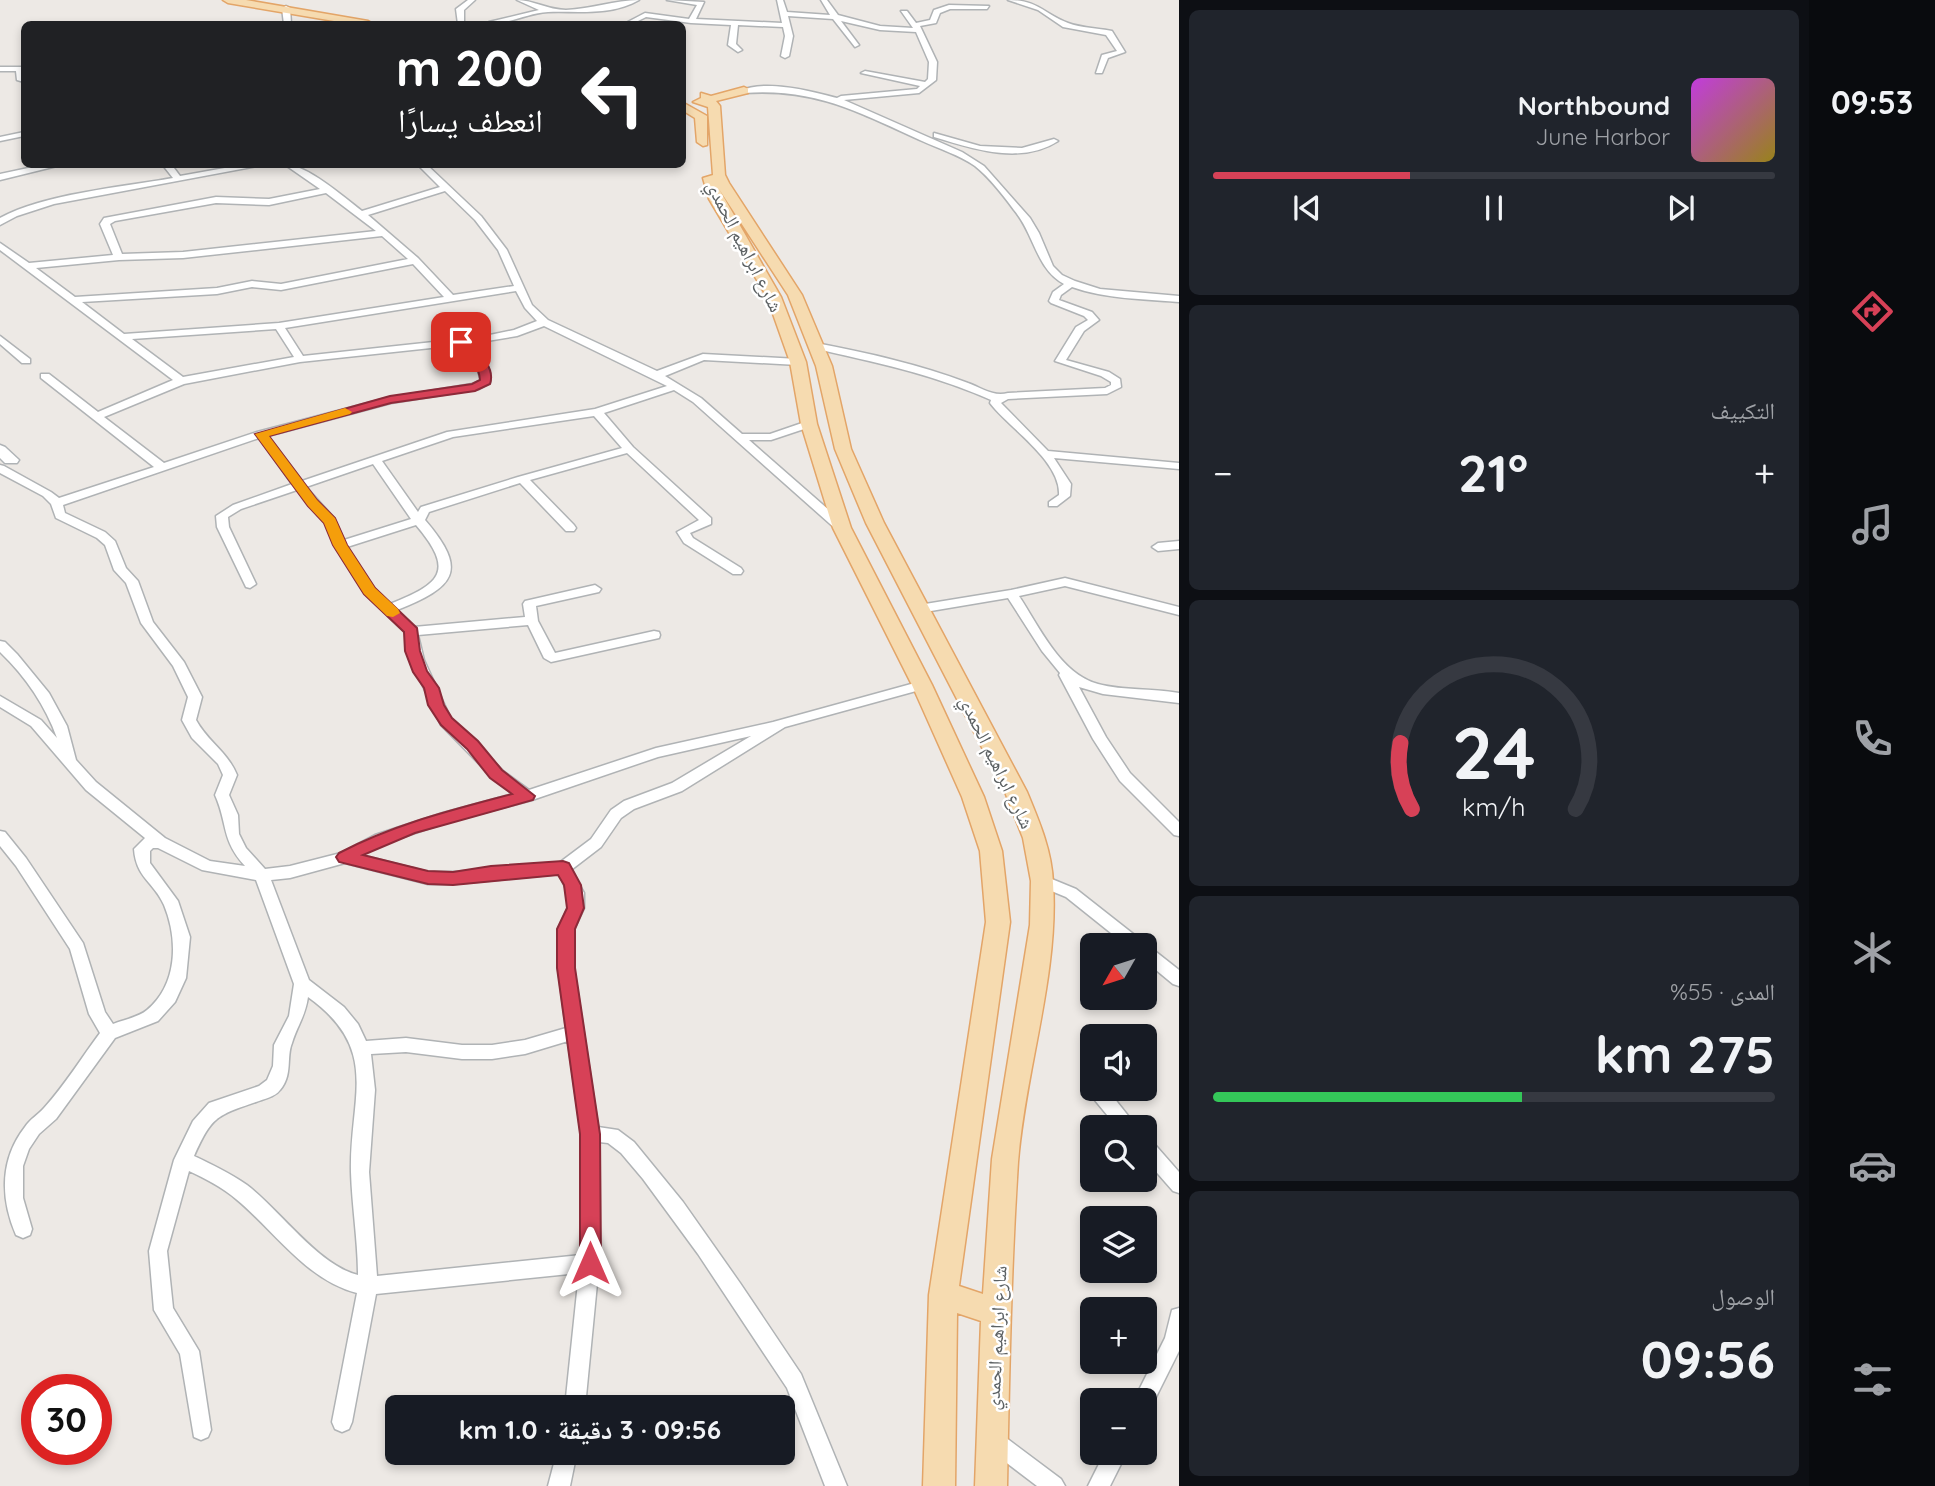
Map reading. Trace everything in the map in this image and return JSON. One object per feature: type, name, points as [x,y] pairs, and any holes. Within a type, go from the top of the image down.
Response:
[{"type":"main road","points":[[233,0],[354,21]]},
{"type":"main road","points":[[250,0],[286,10]]},
{"type":"main road","points":[[714,99],[744,91]]},
{"type":"main road","points":[[686,102],[744,91]]},
{"type":"main road","name":"شارع ابراهيم الحمدي","points":[[711,155],[714,99]]},
{"type":"main road","name":"شارع ابراهيم الحمدي","points":[[686,106],[701,116],[725,199],[774,297],[798,362],[809,424],[842,528],[922,685],[973,797],[990,851],[998,922],[943,1295],[939,1486]]},
{"type":"main road","name":"شارع ابراهيم الحمدي","points":[[725,199],[795,295],[830,386],[843,449],[875,523],[1016,792],[1034,838],[1042,881],[1042,925],[1005,1158],[996,1312],[991,1486]]},
{"type":"main road","points":[[802,386],[830,386]]},
{"type":"main road","points":[[943,1295],[996,1312]]},
{"type":"street","points":[[461,21],[460,9],[472,0]]},
{"type":"street","points":[[520,0],[547,10]]},
{"type":"street","points":[[504,21],[547,10],[608,7],[636,0]]},
{"type":"street","points":[[670,0],[703,2],[691,21]]},
{"type":"street","points":[[780,0],[785,14],[789,45],[785,56]]},
{"type":"street","points":[[824,0],[855,45]]},
{"type":"street","points":[[1011,0],[1040,9],[1066,24],[1109,33],[1121,52],[1105,58],[1099,71]]},
{"type":"street","points":[[608,7],[691,21],[787,25]]},
{"type":"street","points":[[785,14],[835,17],[880,28],[917,27],[933,21],[937,12],[949,8],[987,7]]},
{"type":"street","points":[[286,10],[288,21]]},
{"type":"street","points":[[836,98],[919,91],[934,75],[933,62],[917,27],[904,13]]},
{"type":"street","points":[[634,21],[645,15]]},
{"type":"street","points":[[736,22],[732,45],[738,50]]},
{"type":"street","points":[[0,69],[14,68],[21,73]]},
{"type":"street","points":[[865,73],[926,85]]},
{"type":"street","points":[[744,91],[785,90],[836,98],[955,153],[985,170],[1031,226],[1047,265],[1071,283],[1135,296],[1179,299]]},
{"type":"street","points":[[849,103],[872,107],[937,135],[979,148],[1031,150],[1055,141]]},
{"type":"street","points":[[0,139],[21,135]]},
{"type":"street","points":[[0,177],[42,168]]},
{"type":"street","points":[[169,168],[178,179]]},
{"type":"street","points":[[0,222],[14,214],[52,202],[241,168]]},
{"type":"street","points":[[294,168],[329,190],[385,233],[450,299]]},
{"type":"street","points":[[425,168],[478,218],[502,250],[528,306],[544,322],[676,386],[716,415],[842,528]]},
{"type":"street","points":[[362,214],[446,188]]},
{"type":"street","points":[[119,257],[105,224],[107,220],[216,200],[269,202],[329,190]]},
{"type":"street","points":[[29,265],[196,254],[385,233]]},
{"type":"street","points":[[0,246],[29,265],[181,381]]},
{"type":"street","points":[[74,300],[217,291],[252,284],[281,287],[415,261]]},
{"type":"street","points":[[816,346],[907,365],[956,380],[997,399],[1033,393],[1107,391],[1116,387],[1116,381],[1105,374],[1060,360],[1080,329],[1094,320],[1088,314],[1054,301],[1056,294],[1071,283]]},
{"type":"street","points":[[121,337],[279,326],[518,288]]},
{"type":"street","points":[[97,416],[181,381],[300,359],[461,342],[517,333],[544,322]]},
{"type":"street","points":[[279,326],[300,359]]},
{"type":"street","points":[[0,339],[26,361]]},
{"type":"street","points":[[57,503],[261,434],[390,400],[475,387],[486,381],[486,374],[482,365],[461,342]]},
{"type":"street","points":[[657,375],[703,357],[798,362]]},
{"type":"street","points":[[45,376],[160,466]]},
{"type":"street","points":[[250,583],[223,527],[222,516],[237,507],[451,434],[597,412],[676,386]]},
{"type":"street","points":[[997,399],[996,406],[1022,434],[1048,454],[1068,489],[1063,501],[1054,504]]},
{"type":"street","points":[[597,412],[629,449],[707,521],[683,532],[688,540],[737,571]]},
{"type":"street","points":[[739,437],[785,434],[809,424]]},
{"type":"street","points":[[261,434],[312,503],[330,521],[340,545],[369,591],[411,631],[412,651],[420,672],[431,688],[436,705],[446,722],[472,745],[496,774],[527,796]]},
{"type":"street","points":[[340,545],[418,521],[425,510],[522,478],[629,449]]},
{"type":"street","points":[[1048,454],[1179,466]]},
{"type":"street","points":[[376,459],[418,521],[430,530],[445,558],[444,577],[435,589],[389,609]]},
{"type":"street","points":[[2,462],[57,503],[60,515],[101,535],[111,544],[120,570],[132,581],[148,623],[179,665],[195,697],[189,720],[197,735],[224,761],[230,775],[222,795],[231,815],[232,834],[240,851],[262,875],[302,984],[298,1016],[282,1045],[282,1066],[274,1085],[265,1091],[215,1108],[199,1126],[183,1160],[158,1251],[164,1310],[189,1351],[201,1430]]},
{"type":"street","points":[[522,478],[570,528]]},
{"type":"street","points":[[1158,547],[1179,545]]},
{"type":"street","points":[[919,609],[1065,582],[1179,611]]},
{"type":"street","points":[[595,589],[529,604],[532,621],[551,658],[654,635]]},
{"type":"street","points":[[1011,594],[1065,673],[1100,739],[1125,777],[1179,831]]},
{"type":"street","points":[[411,631],[532,621]]},
{"type":"street","points":[[0,645],[19,662],[44,696],[59,724],[70,759]]},
{"type":"street","points":[[1065,673],[1079,683],[1095,688],[1156,692],[1179,698]]},
{"type":"street","points":[[0,701],[36,723],[91,786],[160,842],[207,866],[262,875],[290,872],[345,857],[380,839],[411,828],[527,796],[656,753],[780,724],[922,685]]},
{"type":"street","points":[[345,857],[428,878],[563,868],[596,843],[617,814],[629,805],[677,788],[780,724]]},
{"type":"street","points":[[0,836],[22,862],[77,947],[97,1014],[109,1033]]},
{"type":"street","points":[[23,1228],[14,1199],[14,1166],[22,1145],[33,1129],[50,1114],[109,1033],[152,1016],[169,997],[178,978],[182,937],[170,901],[143,864],[142,849],[149,842],[160,842]]},
{"type":"street","points":[[563,868],[576,893],[576,908],[566,929],[566,968],[590,1134],[590,1263],[576,1395]]},
{"type":"street","points":[[1042,881],[1071,893],[1122,933]]},
{"type":"street","points":[[1157,961],[1179,979]]},
{"type":"street","points":[[302,984],[324,998],[344,1016],[361,1048],[367,1103],[360,1157],[367,1286],[342,1422]]},
{"type":"street","points":[[361,1048],[406,1045],[462,1052],[492,1052],[525,1047],[575,1032]]},
{"type":"street","points":[[1106,1101],[1118,1115]]},
{"type":"street","points":[[590,1134],[612,1136],[633,1152],[668,1197],[794,1381],[806,1407],[819,1453],[836,1486]]},
{"type":"street","points":[[183,1160],[217,1175],[243,1192],[325,1270],[346,1281],[367,1286],[590,1263]]},
{"type":"street","points":[[1157,1160],[1179,1185]]},
{"type":"street","points":[[1151,1388],[1177,1341],[1179,1317]]},
{"type":"street","points":[[991,1438],[1054,1486]]},
{"type":"street","points":[[559,1486],[564,1465]]},
{"type":"street","points":[[1099,1486],[1110,1465]]},
{"type":"slow traffic","points":[[345,412],[261,434],[312,503],[330,521],[340,545],[369,591],[393,613]]},
{"type":"route","points":[[461,342],[482,365],[486,374],[486,381],[475,387],[390,400],[261,434],[312,503],[330,521],[340,545],[369,591],[411,631],[412,651],[420,672],[431,688],[436,705],[446,722],[472,745],[496,774],[527,796],[411,828],[380,839],[345,857],[428,878],[563,868],[573,885],[576,908],[566,929],[566,968],[590,1134],[590,1263]]}]
